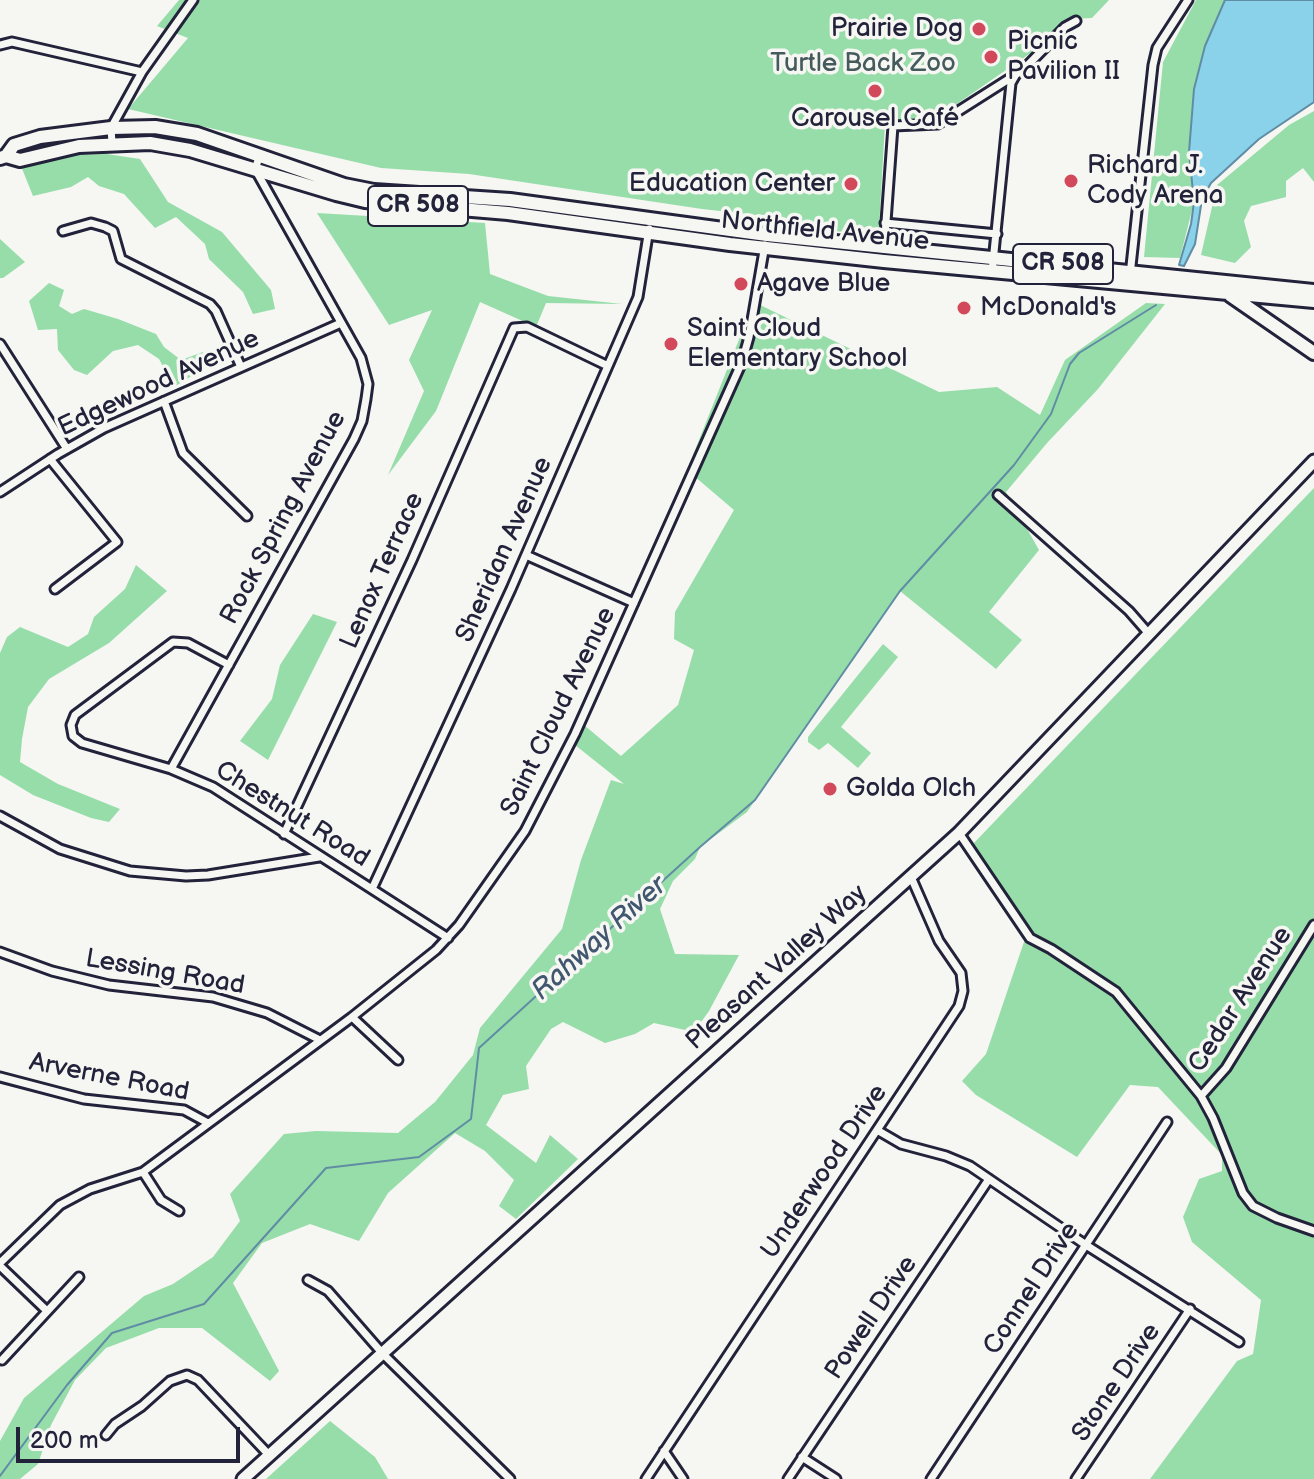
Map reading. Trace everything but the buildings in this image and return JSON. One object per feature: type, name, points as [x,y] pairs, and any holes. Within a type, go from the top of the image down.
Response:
[{"type":"main road","name":"Northfield Avenue","points":[[3,157],[14,145],[40,137],[111,128],[155,127],[197,134],[344,185],[374,191],[510,200],[649,226]]},
{"type":"main road","name":"Northfield Avenue","points":[[3,157],[20,160],[79,146],[150,143],[190,150],[365,201],[649,226],[884,261],[1129,285],[1227,294],[1251,290],[1314,291]]},
{"type":"main road","name":"Northfield Avenue","points":[[766,241],[884,247],[1131,270],[1314,301]]},
{"type":"main road","points":[[1227,294],[1250,306],[1314,353]]},
{"type":"main road","name":"Pleasant Valley Way","points":[[243,1479],[959,833],[1314,461]]},
{"type":"street","points":[[112,143],[111,128],[142,72],[193,0]]},
{"type":"street","points":[[1129,285],[1153,65],[1157,48],[1188,0]]},
{"type":"street","points":[[884,261],[893,126],[938,124],[1015,76],[1065,27],[1076,21]]},
{"type":"street","points":[[0,45],[12,42],[142,72]]},
{"type":"street","points":[[992,272],[1011,83],[1015,76]]},
{"type":"street","points":[[255,169],[260,155]]},
{"type":"street","name":"Rock Spring Avenue","points":[[171,769],[362,421],[368,384],[361,358],[255,169]]},
{"type":"street","points":[[271,197],[271,185],[277,176]]},
{"type":"street","points":[[63,231],[91,223],[105,227],[113,231],[121,259],[210,304],[241,367]]},
{"type":"street","points":[[885,223],[997,234]]},
{"type":"street","name":"Sheridan Avenue","points":[[372,889],[526,555],[638,297],[649,226]]},
{"type":"street","name":"Saint Cloud Avenue","points":[[0,1264],[60,1205],[90,1189],[143,1172],[352,1017],[448,938],[525,831],[575,734],[742,362],[766,241]]},
{"type":"street","name":"Edgewood Avenue","points":[[0,492],[104,428],[341,323]]},
{"type":"street","name":"Lenox Terrace","points":[[284,834],[412,560],[511,332],[518,326],[527,327],[608,366]]},
{"type":"street","points":[[0,344],[67,449]]},
{"type":"street","points":[[164,401],[183,453],[247,516]]},
{"type":"street","points":[[50,459],[117,542],[55,589]]},
{"type":"street","points":[[998,495],[1129,611],[1150,635]]},
{"type":"street","points":[[526,555],[634,603]]},
{"type":"street","name":"Chestnut Road","points":[[229,665],[188,643],[173,642],[79,712],[72,720],[73,736],[82,743],[171,769],[213,787],[448,938]]},
{"type":"street","points":[[0,816],[60,849],[130,871],[208,875],[319,857]]},
{"type":"street","name":"Cedar Avenue","points":[[959,833],[1030,938],[1116,992],[1201,1096],[1243,1193],[1253,1206],[1314,1231]]},
{"type":"street","name":"Underwood Drive","points":[[646,1479],[959,1006],[963,991],[961,973],[939,941],[911,877]]},
{"type":"street","name":"Cedar Avenue","points":[[1201,1096],[1226,1068],[1314,925]]},
{"type":"street","name":"Lessing Road","points":[[0,952],[52,971],[109,985],[213,997],[267,1013],[320,1040]]},
{"type":"street","points":[[352,1017],[398,1060]]},
{"type":"street","name":"Arverne Road","points":[[0,1077],[84,1099],[184,1110],[208,1123]]},
{"type":"street","name":"Connel Drive","points":[[931,1479],[1167,1122]]},
{"type":"street","points":[[877,1130],[901,1144],[957,1160],[1239,1342]]},
{"type":"street","points":[[143,1172],[161,1200],[179,1211]]},
{"type":"street","name":"Powell Drive","points":[[788,1479],[989,1179]]},
{"type":"street","points":[[0,1264],[47,1311]]},
{"type":"street","points":[[2,1360],[79,1277]]},
{"type":"street","points":[[308,1280],[328,1291],[383,1354],[510,1479]]},
{"type":"street","name":"Stone Drive","points":[[1076,1479],[1190,1309]]},
{"type":"street","points":[[106,1435],[109,1428],[142,1406],[170,1381],[187,1375],[198,1380],[269,1455]]},
{"type":"street","points":[[664,1451],[683,1479]]},
{"type":"street","points":[[802,1457],[836,1479]]},
{"type":"green space","name":"Turtle Back Zoo","points":[[179,0],[1109,0],[1092,18],[1071,19],[1038,48],[935,119],[885,124],[879,228],[853,227],[844,232],[807,228],[801,220],[702,209],[469,174],[381,168],[128,109],[188,38],[157,26]]},
{"type":"green space","points":[[1196,0],[1225,0],[1205,46],[1194,89],[1189,152],[1194,202],[1180,258],[1144,257],[1163,62]]},
{"type":"green space","points":[[1314,111],[1314,182],[1303,168],[1286,181],[1286,197],[1251,206],[1244,221],[1251,247],[1235,263],[1201,255],[1217,185],[1289,125]]},
{"type":"green space","points":[[107,154],[140,159],[168,202],[222,232],[271,290],[275,309],[253,314],[243,292],[209,259],[205,244],[176,217],[155,228],[124,194],[99,186],[88,177],[71,187],[33,196],[21,166],[67,155]]},
{"type":"green space","points":[[317,213],[485,223],[490,274],[548,296],[622,304],[546,303],[536,327],[480,302],[436,411],[388,475],[424,391],[409,360],[432,310],[389,325]]},
{"type":"green space","points":[[0,239],[25,262],[3,278],[0,278]]},
{"type":"green space","points":[[49,283],[64,290],[59,306],[72,314],[84,309],[118,319],[156,334],[164,347],[181,360],[203,352],[209,365],[174,387],[159,359],[138,345],[113,351],[87,375],[74,370],[58,350],[57,329],[38,330],[29,301]]},
{"type":"green space","points":[[754,302],[939,392],[997,387],[1040,415],[1065,360],[1146,303],[1165,304],[1098,389],[1006,492],[1039,550],[989,612],[1022,640],[996,669],[900,591],[747,812],[700,847],[695,859],[673,881],[660,909],[675,954],[739,955],[694,1032],[654,1023],[635,1034],[605,1043],[563,1022],[551,1029],[526,1066],[529,1089],[503,1095],[486,1125],[536,1163],[550,1135],[578,1159],[516,1219],[499,1206],[514,1180],[485,1151],[455,1133],[388,1193],[359,1241],[310,1224],[262,1243],[233,1283],[279,1371],[270,1381],[202,1328],[159,1328],[106,1348],[75,1380],[51,1425],[38,1464],[20,1479],[0,1479],[0,1441],[24,1398],[144,1296],[173,1284],[213,1257],[240,1221],[230,1194],[284,1134],[316,1131],[398,1133],[435,1102],[473,1055],[480,1028],[562,929],[581,860],[611,780],[624,784],[575,745],[584,725],[621,756],[678,705],[694,650],[674,639],[675,612],[734,510],[687,470]]},
{"type":"green space","points":[[1314,488],[1314,1479],[1150,1479],[1237,1361],[1253,1354],[1261,1300],[1192,1242],[1183,1217],[1199,1179],[1222,1171],[1222,1155],[1158,1087],[1130,1085],[1077,1157],[976,1095],[962,1081],[986,1054],[1026,936],[973,844]]},
{"type":"green space","points":[[136,565],[167,591],[109,643],[49,679],[28,707],[22,739],[20,762],[58,784],[120,809],[109,822],[33,795],[0,775],[0,653],[7,637],[20,627],[68,647],[88,634],[94,617],[125,589]]},
{"type":"green space","points":[[313,614],[337,622],[268,760],[240,741],[272,699],[280,665]]},
{"type":"green space","points":[[883,644],[898,657],[841,727],[871,753],[858,768],[828,743],[819,750],[808,742],[808,737]]},
{"type":"green space","points":[[330,1421],[375,1457],[388,1479],[266,1479]]},
{"type":"water","points":[[1225,0],[1314,0],[1314,102],[1259,139],[1211,183],[1202,199],[1195,244],[1184,266],[1179,265],[1194,202],[1189,152],[1194,89],[1205,46]]},
{"type":"waterway","name":"Rahway River","points":[[0,1476],[67,1385],[112,1333],[204,1304],[326,1168],[419,1157],[471,1119],[479,1048],[755,800],[900,591],[1014,465],[1051,414],[1070,364],[1079,353],[1156,305]]},
{"type":"place","name":"Prairie Dog","points":[[979,29]]},
{"type":"place","name":"Picnic Pavilion II","points":[[991,57]]},
{"type":"place","name":"Carousel Café","points":[[875,91]]},
{"type":"place","name":"Richard J. Cody Arena","points":[[1071,181]]},
{"type":"place","name":"Education Center","points":[[851,184]]},
{"type":"place","name":"Agave Blue","points":[[741,284]]},
{"type":"place","name":"McDonald's","points":[[964,308]]},
{"type":"place","name":"Saint Cloud Elementary School","points":[[671,344]]},
{"type":"place","name":"Golda Olch","points":[[830,789]]}]
